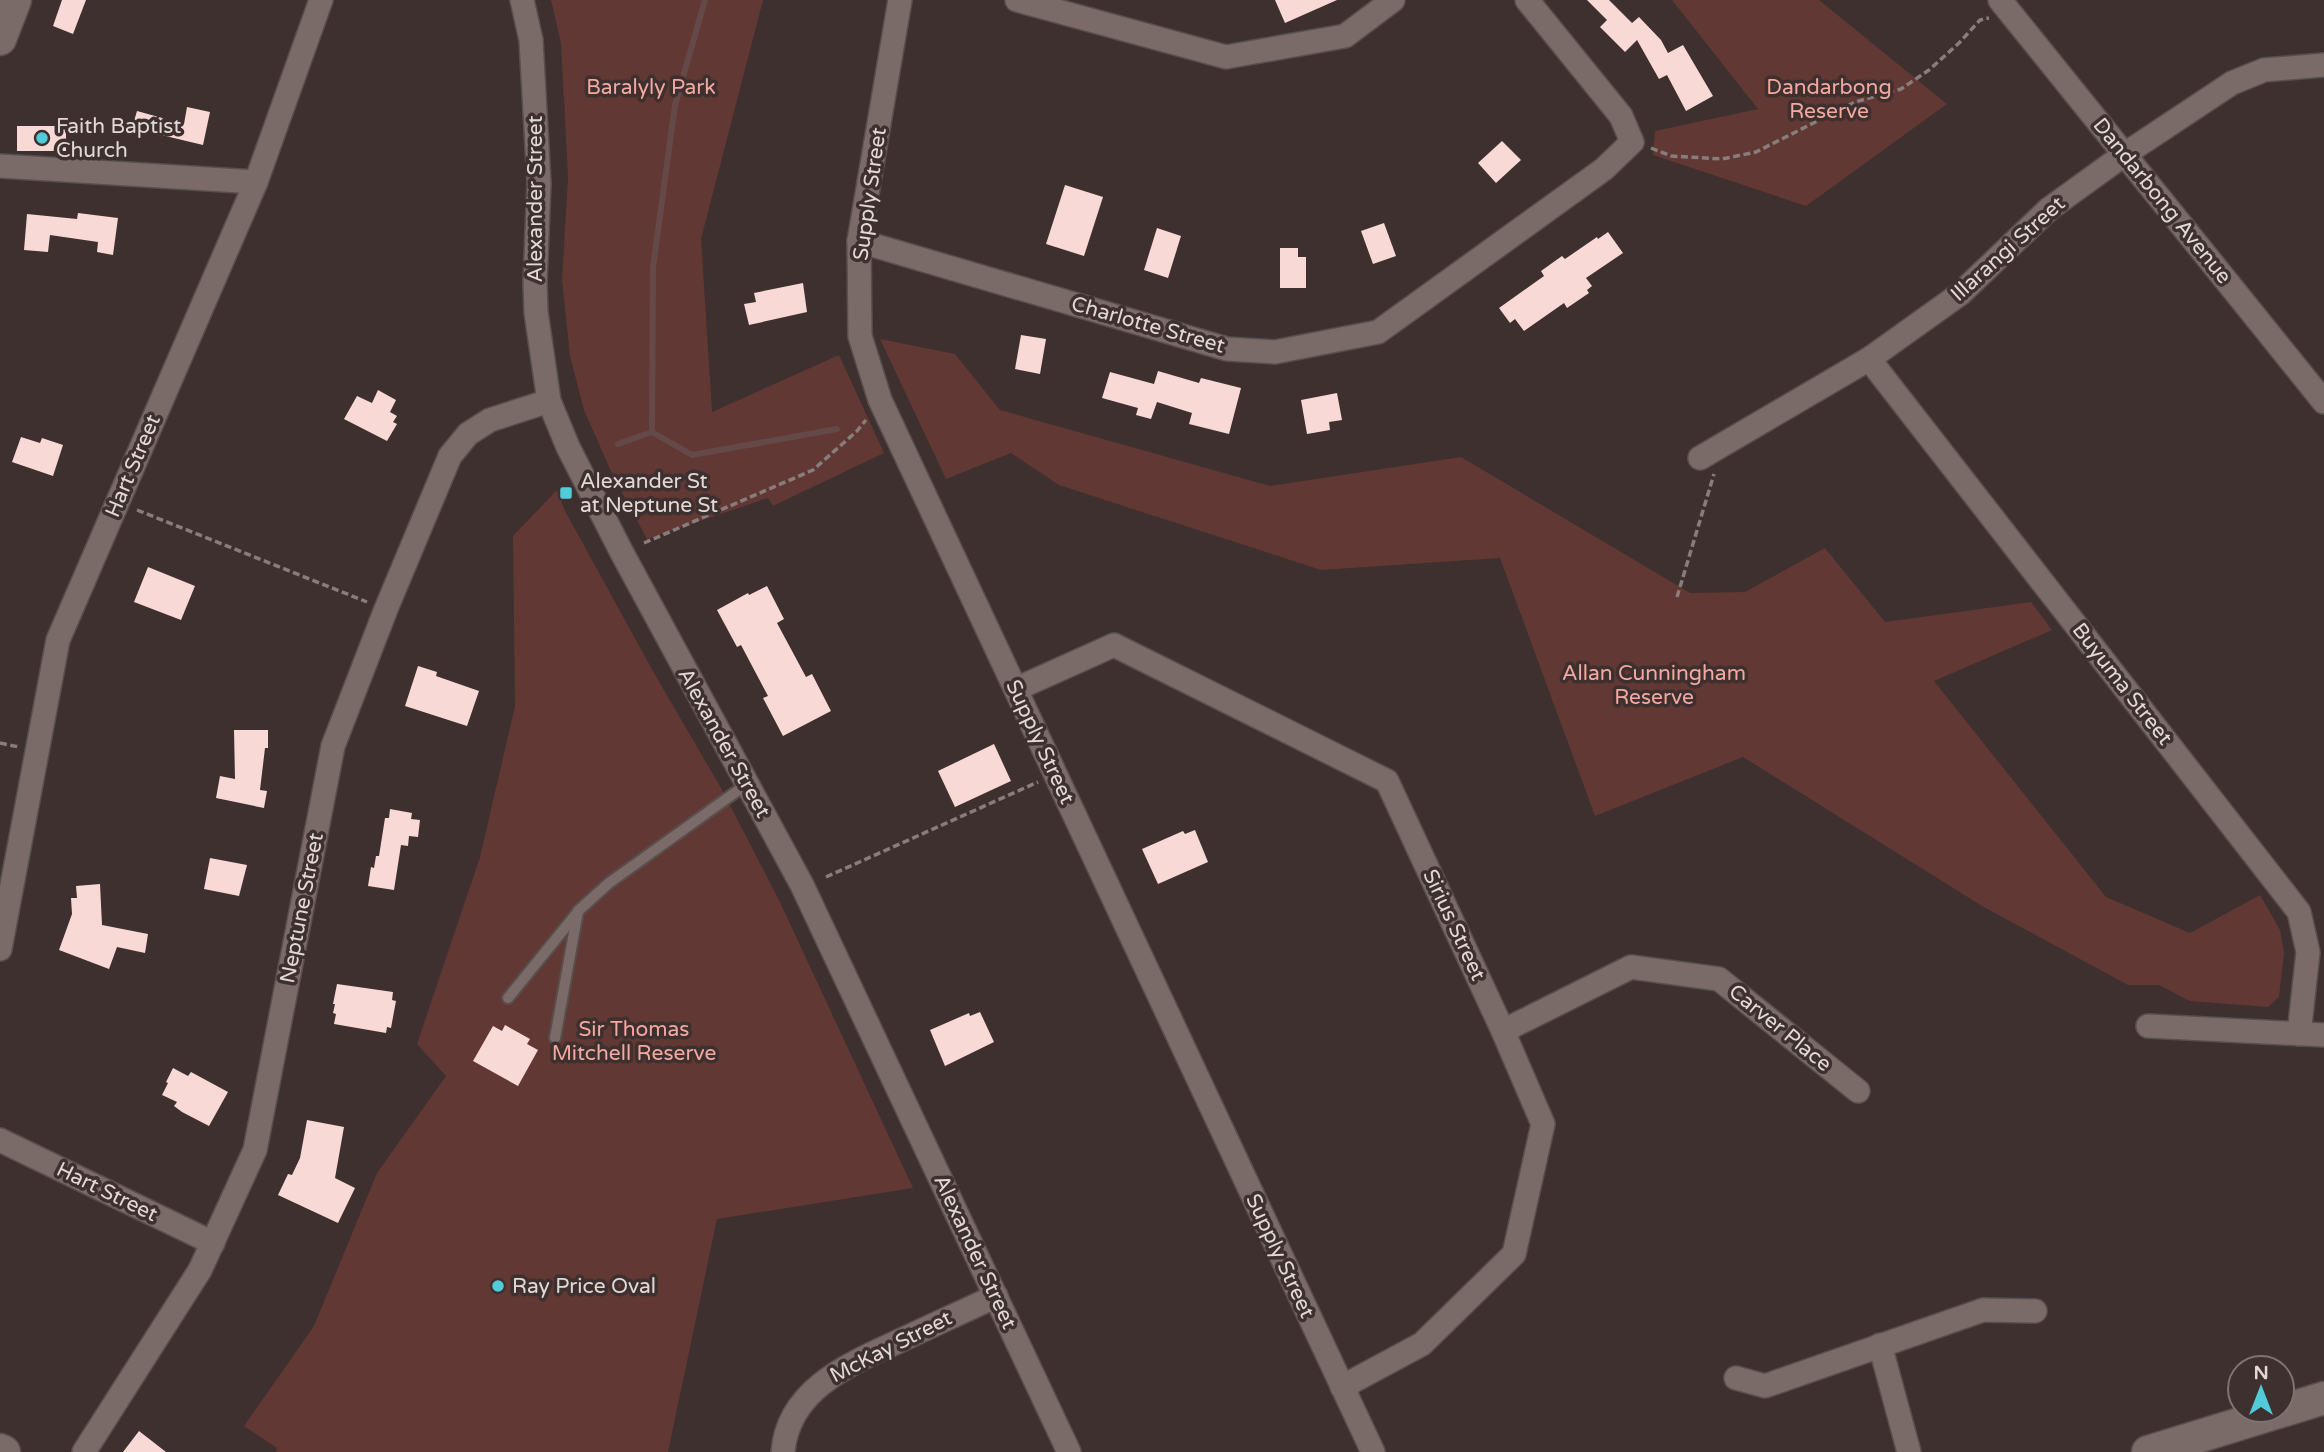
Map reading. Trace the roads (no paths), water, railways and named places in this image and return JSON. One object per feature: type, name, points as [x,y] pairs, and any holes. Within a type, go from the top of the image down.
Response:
[{"type":"street","points":[[0,39],[15,0]]},
{"type":"street","name":"Hart Street","points":[[0,949],[58,640],[256,182],[321,0]]},
{"type":"street","name":"Alexander Street","points":[[522,0],[531,40],[539,183],[536,312],[549,401],[568,447],[621,551],[802,885],[1069,1452]]},
{"type":"street","name":"Supply Street","points":[[900,0],[859,241],[860,336],[880,400],[1373,1452]]},
{"type":"street","points":[[1017,0],[1226,57],[1345,36],[1393,0]]},
{"type":"street","name":"Charlotte Street","points":[[859,241],[1227,349],[1275,352],[1378,332],[1604,169],[1632,142],[1621,116],[1527,0]]},
{"type":"street","name":"Dandarbong Avenue","points":[[1997,11],[2125,154],[2324,402]]},
{"type":"street","name":"Illarangi Street","points":[[1700,458],[1869,359],[1960,294],[2049,209],[2125,154],[2232,83],[2264,70],[2324,65]]},
{"type":"street","points":[[0,166],[256,182]]},
{"type":"street","name":"Buyuma Street","points":[[1869,359],[2299,912],[2308,953],[2299,1034]]},
{"type":"street","name":"Neptune Street","points":[[84,1452],[200,1270],[255,1150],[333,746],[450,456],[468,434],[490,420],[549,401]]},
{"type":"street","name":"Sirius Street","points":[[1016,689],[1114,645],[1387,781],[1543,1124],[1514,1255],[1422,1345],[1342,1387]]},
{"type":"street","name":"Carver Place","points":[[1503,1031],[1631,967],[1720,979],[1857,1091]]},
{"type":"street","points":[[2148,1026],[2324,1035]]},
{"type":"street","name":"Hart Street","points":[[0,1140],[214,1243]]},
{"type":"street","name":"McKay Street","points":[[783,1452],[789,1427],[799,1409],[811,1392],[825,1380],[861,1359],[996,1296]]},
{"type":"street","points":[[1736,1378],[1765,1386],[1983,1310],[2035,1311]]},
{"type":"street","points":[[1880,1345],[1909,1452]]},
{"type":"street","points":[[2148,1452],[2324,1398]]},
{"type":"lane","points":[[508,998],[578,911],[609,883],[747,784]]},
{"type":"lane","points":[[555,1038],[578,911]]},
{"type":"waterway","points":[[618,444],[652,432],[653,267],[675,105],[705,0]]},
{"type":"waterway","points":[[652,432],[692,455],[837,429]]},
{"type":"place","name":"Faith Baptist Church","points":[[42,138]]},
{"type":"place","name":"Alexander St at Neptune St","points":[[566,493]]},
{"type":"place","name":"Ray Price Oval","points":[[498,1286]]},
{"type":"park label","name":"Baralyly Park","points":[[651,87]]},
{"type":"park label","name":"Dandarbong Reserve","points":[[1829,99]]},
{"type":"park label","name":"Allan Cunningham Reserve","points":[[1654,685]]},
{"type":"park label","name":"Sir Thomas Mitchell Reserve","points":[[634,1041]]}]
